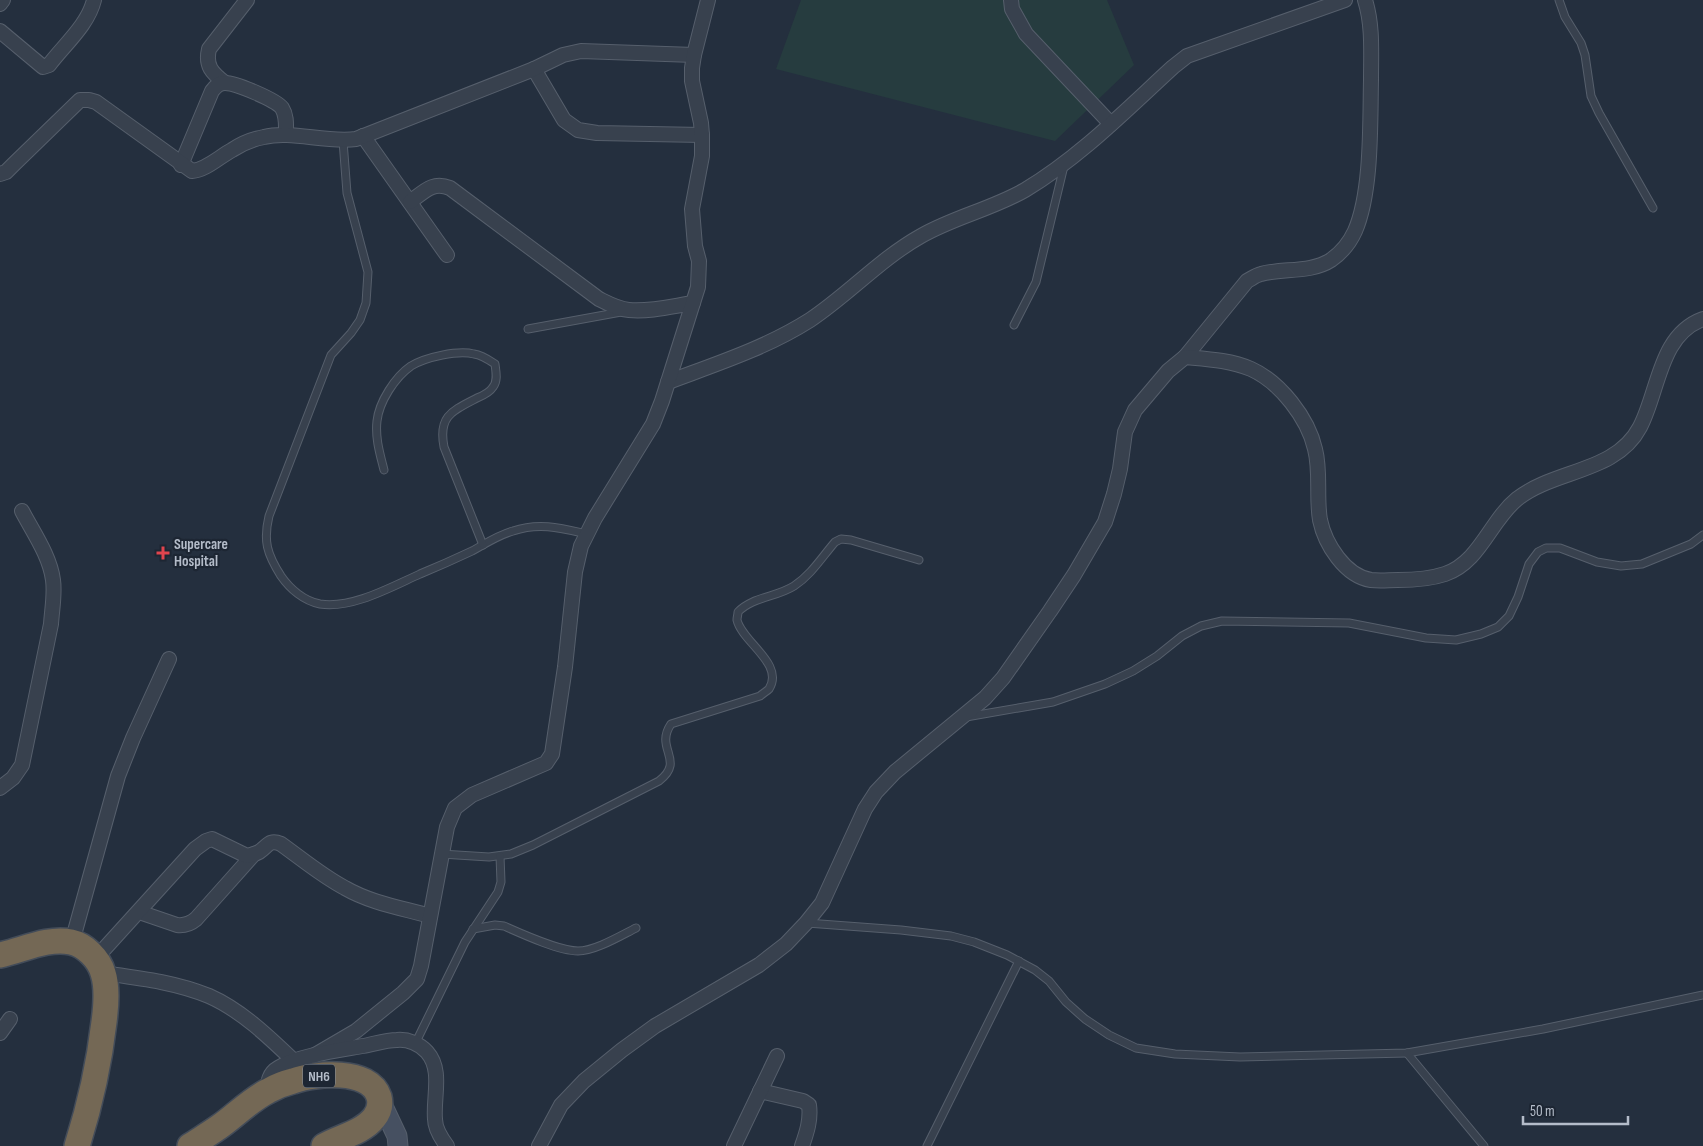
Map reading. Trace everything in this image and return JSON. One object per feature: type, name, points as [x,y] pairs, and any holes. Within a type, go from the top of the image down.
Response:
[{"type":"highway","points":[[0,955],[55,941],[72,942],[100,965],[106,990],[102,1043],[88,1113],[77,1146]]},
{"type":"highway","name":"NH6","points":[[190,1146],[218,1128],[267,1091],[295,1080],[329,1074],[350,1076],[361,1079],[369,1084],[378,1092],[381,1102]]},
{"type":"highway","points":[[324,1146],[367,1125],[379,1110],[381,1102]]},
{"type":"street","points":[[0,4],[3,0]]},
{"type":"street","points":[[0,31],[43,67],[49,65],[85,20],[94,0]]},
{"type":"street","points":[[225,83],[212,73],[207,58],[209,49],[247,0]]},
{"type":"street","points":[[315,1055],[356,1031],[403,993],[417,979],[447,827],[455,808],[472,794],[546,763],[552,754],[565,667],[576,565],[581,546],[652,424],[668,382],[698,287],[699,261],[692,225],[692,209],[702,156],[702,135],[692,81],[694,55],[708,0]]},
{"type":"street","points":[[1011,0],[1012,9],[1026,34],[1111,124]]},
{"type":"street","points":[[668,382],[737,356],[787,334],[839,298],[888,256],[921,236],[958,218],[1005,201],[1049,175],[1111,124],[1187,56],[1345,0]]},
{"type":"street","points":[[539,1146],[561,1106],[584,1081],[655,1026],[759,965],[786,944],[806,923],[822,903],[865,809],[876,792],[895,772],[985,698],[1003,678],[1074,575],[1105,522],[1120,469],[1125,432],[1135,410],[1168,371],[1185,357],[1247,281],[1260,274],[1310,268],[1330,261],[1344,249],[1355,231],[1364,201],[1367,175],[1371,34],[1365,0]]},
{"type":"street","points":[[0,174],[6,172],[80,100],[96,102],[181,165],[192,171],[199,171],[233,148],[265,136],[286,135],[342,141],[363,136],[534,69],[563,55],[581,51],[694,55]]},
{"type":"street","points":[[534,69],[564,120],[578,130],[597,133],[702,135]]},
{"type":"street","points":[[181,165],[212,91],[218,85],[225,83],[237,85],[281,106],[286,115],[286,135]]},
{"type":"street","points":[[363,136],[447,255]]},
{"type":"street","points":[[410,202],[434,186],[441,185],[450,188],[599,299],[614,306],[629,310],[693,303]]},
{"type":"street","points":[[1185,357],[1231,362],[1252,369],[1270,381],[1290,400],[1306,423],[1316,450],[1318,506],[1321,522],[1338,559],[1358,576],[1370,580],[1405,580],[1437,577],[1454,571],[1465,563],[1517,500],[1531,490],[1601,462],[1619,452],[1640,428],[1673,343],[1688,326],[1703,319]]},
{"type":"street","points":[[0,788],[13,778],[22,765],[51,624],[54,600],[54,580],[50,564],[22,511]]},
{"type":"street","points":[[72,942],[118,776],[169,659]]},
{"type":"street","points":[[295,1062],[252,1024],[211,997],[100,965],[139,912],[196,849],[212,839],[246,856],[260,851],[268,842],[274,841],[346,889],[370,899],[430,916]]},
{"type":"street","points":[[139,912],[177,925],[190,924],[254,854]]},
{"type":"street","points":[[0,1033],[10,1019]]},
{"type":"street","points":[[267,1091],[269,1078],[278,1068],[315,1055],[398,1039],[416,1042],[428,1053],[436,1069],[434,1120],[439,1135],[447,1146]]},
{"type":"street","points":[[734,1146],[777,1056]]},
{"type":"street","points":[[760,1091],[809,1104],[810,1114],[802,1146]]},
{"type":"street","points":[[381,1102],[398,1136],[398,1146]]},
{"type":"lane","points":[[1559,0],[1565,17],[1581,43],[1585,55],[1591,96],[1653,208]]},
{"type":"lane","points":[[342,141],[348,193],[368,272],[366,303],[360,320],[331,355],[269,516],[265,532],[266,546],[272,561],[288,587],[304,598],[318,604],[335,605],[375,595],[512,531],[550,526],[587,534]]},
{"type":"lane","points":[[1014,325],[1036,282],[1065,163]]},
{"type":"lane","points":[[528,329],[629,310]]},
{"type":"lane","points":[[384,470],[376,437],[377,419],[383,402],[400,377],[411,366],[438,356],[461,352],[487,358],[495,364],[496,377],[494,387],[485,394],[453,410],[444,422],[441,434],[444,447],[483,545]]},
{"type":"lane","points":[[961,718],[1053,702],[1105,684],[1133,671],[1157,656],[1182,636],[1201,626],[1222,621],[1349,623],[1426,638],[1456,640],[1481,634],[1498,627],[1509,616],[1518,597],[1529,564],[1538,552],[1546,548],[1560,548],[1597,562],[1621,566],[1642,564],[1691,544],[1703,535]]},
{"type":"lane","points":[[441,854],[489,857],[511,854],[533,845],[659,781],[667,775],[671,763],[665,742],[666,733],[671,724],[760,696],[769,688],[772,668],[741,629],[737,620],[738,612],[744,605],[794,586],[806,577],[835,542],[841,539],[851,540],[919,560]]},
{"type":"lane","points":[[416,1042],[473,929],[498,892],[501,882],[500,856]]},
{"type":"lane","points":[[806,923],[901,930],[951,936],[974,942],[1019,961],[1035,970],[1049,981],[1066,1002],[1085,1020],[1109,1035],[1136,1048],[1175,1054],[1240,1057],[1407,1053],[1543,1028],[1703,995]]},
{"type":"lane","points":[[473,929],[495,925],[504,926],[555,946],[578,951],[602,944],[636,928]]},
{"type":"lane","points":[[927,1146],[1019,961]]},
{"type":"lane","points":[[1407,1053],[1484,1146]]},
{"type":"green space","points":[[801,0],[1107,0],[1134,65],[1055,141],[776,69]]},
{"type":"place","name":"Supercare Hospital","points":[[163,553]]}]
